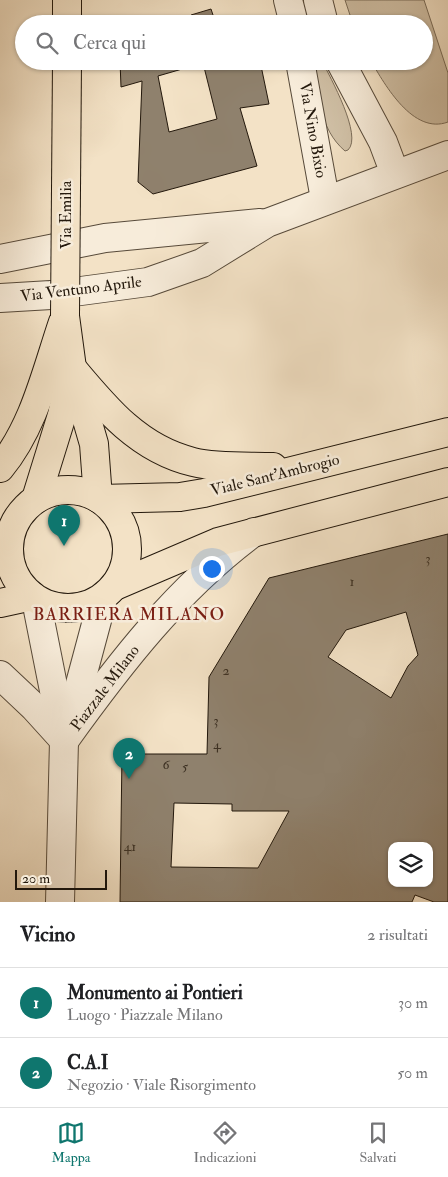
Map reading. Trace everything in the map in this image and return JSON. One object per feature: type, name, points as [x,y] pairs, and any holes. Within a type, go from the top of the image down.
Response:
[{"type":"main road","points":[[67,0],[67,15]]},
{"type":"main road","name":"Via Emilia","points":[[67,70],[65,316],[72,368],[94,444],[99,498]]},
{"type":"main road","points":[[0,468],[14,451],[33,412],[65,316]]},
{"type":"main road","points":[[72,368],[107,410],[126,427],[160,451],[194,462],[300,469]]},
{"type":"main road","name":"Via Emilia","points":[[20,510],[62,415],[72,368]]},
{"type":"main road","name":"Viale Sant'Ambrogio","points":[[99,498],[180,497],[204,493],[448,432]]},
{"type":"main road","points":[[109,592],[124,568],[128,549],[124,529],[115,512],[99,498],[85,492],[68,489],[51,492],[20,510],[9,541],[9,558],[14,574],[23,589],[34,598],[52,606],[70,609],[87,606],[109,592],[218,542],[448,482]]},
{"type":"main road","points":[[0,603],[34,598]]},
{"type":"street","points":[[288,0],[292,15]]},
{"type":"street","points":[[318,0],[322,15]]},
{"type":"street","name":"Via Nino Bixio","points":[[302,70],[325,199]]},
{"type":"street","points":[[345,70],[383,142],[395,174]]},
{"type":"street","name":"Via Ventuno Aprile","points":[[0,298],[51,295],[148,282],[202,262],[267,223],[325,199],[448,156]]},
{"type":"street","name":"Via Ventuno Aprile","points":[[0,259],[105,238],[267,223]]},
{"type":"street","name":"Piazzale Milano","points":[[0,676],[34,707],[64,740],[106,683],[160,617],[223,556],[255,531]]},
{"type":"street","points":[[64,740],[109,592]]},
{"type":"street","points":[[34,598],[64,740],[60,902]]},
{"type":"shaded area","points":[[345,0],[424,0],[429,15],[350,15]]},
{"type":"shaded area","points":[[433,27],[448,73],[448,122],[435,124],[423,121],[412,115],[392,94],[377,70],[433,70]]},
{"type":"shaded area","points":[[313,70],[327,70],[344,106],[348,120],[352,143],[348,150],[345,151],[336,142],[330,132],[318,98]]},
{"type":"building","points":[[211,9],[213,15],[191,15]]},
{"type":"building","points":[[120,70],[179,70],[158,76],[169,132],[217,119],[205,70],[262,70],[269,104],[240,108],[257,166],[153,194],[138,182],[142,81],[121,87]]},
{"type":"building","points":[[448,534],[448,902],[434,902],[415,895],[412,902],[120,902],[122,754],[207,754],[209,677],[269,578]],"holes":[[[406,612],[418,655],[408,666],[391,698],[328,657],[346,630]],[[174,803],[232,804],[232,811],[289,811],[258,868],[171,867]]]},
{"type":"place","name":"Monumento ai Pontieri","points":[[64,546]]},
{"type":"place","name":"C.A.I","points":[[129,779]]},
{"type":"district","name":"BARRIERA MILANO","points":[[129,614]]}]
